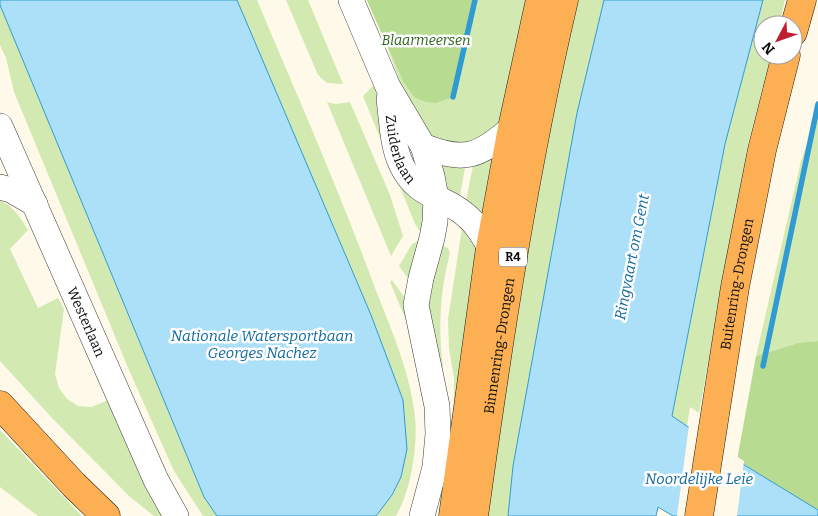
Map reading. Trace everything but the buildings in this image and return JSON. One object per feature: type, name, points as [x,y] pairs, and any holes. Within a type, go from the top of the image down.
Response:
[{"type":"highway","points":[[453,516],[490,248],[512,128],[540,0]]},
{"type":"highway","name":"Binnenring-Drongen","points":[[474,516],[523,193],[544,85],[564,0]]},
{"type":"highway","points":[[798,15],[802,0]]},
{"type":"highway","name":"Buitenring-Drongen","points":[[699,516],[735,287],[762,150],[783,65]]},
{"type":"highway","points":[[0,405],[74,485],[106,516]]},
{"type":"street","name":"Zuiderlaan","points":[[351,0],[388,87],[422,146],[432,176],[436,198],[433,230],[416,305],[437,406],[438,434],[435,467],[422,516]]},
{"type":"street","name":"Zuiderlaan","points":[[388,87],[396,152],[403,168],[412,181],[426,194],[456,208],[473,221],[490,248]]},
{"type":"street","name":"Westerlaan","points":[[0,126],[156,480],[176,516]]},
{"type":"street","name":"Zuiderlaan","points":[[422,146],[456,155],[471,154],[489,147],[512,128]]},
{"type":"street","points":[[0,187],[11,190],[36,208]]},
{"type":"green space","points":[[237,0],[257,0],[345,209],[404,364],[409,382],[416,429],[412,468],[406,494],[396,516],[376,516],[392,495]]},
{"type":"green space","points":[[286,0],[308,0],[343,84],[327,83],[318,75]]},
{"type":"green space","points":[[367,0],[604,0],[577,113],[513,466],[508,516],[487,516],[504,121],[468,147],[429,137],[405,97],[388,49]]},
{"type":"green space","name":"Blaarmeersen","points":[[367,0],[475,0],[453,97],[436,103],[426,102],[414,97],[403,81]]},
{"type":"green space","points":[[763,0],[785,0],[781,15],[759,15]]},
{"type":"green space","points":[[0,5],[204,497],[217,516],[203,516],[174,471],[129,370],[14,92],[6,58],[0,45]]},
{"type":"green space","points":[[753,38],[753,65],[768,65],[748,144],[699,413],[690,407],[687,426],[672,417],[725,144]]},
{"type":"green space","points":[[374,85],[424,201],[426,231],[419,230],[415,224],[363,96]]},
{"type":"green space","points":[[327,102],[336,104],[350,102],[390,195],[403,236],[391,256]]},
{"type":"green space","points":[[818,112],[818,341],[798,343],[756,356],[801,161]]},
{"type":"green space","points":[[501,146],[486,224],[465,205],[474,161]]},
{"type":"green space","points":[[443,160],[466,162],[460,196],[442,194],[439,175]]},
{"type":"green space","points":[[0,200],[13,209],[28,230],[10,249],[38,308],[58,298],[64,309],[55,374],[59,388],[67,399],[78,406],[91,407],[111,399],[168,516],[154,516],[129,496],[52,418],[0,361]]},
{"type":"green space","points":[[463,222],[481,252],[454,419],[454,378],[449,349],[448,319]]},
{"type":"green space","points":[[420,240],[413,285],[399,266],[412,244]]},
{"type":"green space","points":[[440,244],[448,248],[450,253],[441,310],[443,367],[437,368],[424,306]]},
{"type":"green space","points":[[392,280],[407,301],[410,330],[390,282]]},
{"type":"green space","points":[[818,341],[818,510],[737,460],[756,356],[798,343]]},
{"type":"green space","points":[[0,430],[82,516],[38,516],[0,487]]},
{"type":"water","name":"Nationale Watersportbaan Georges Nachez","points":[[0,0],[237,0],[371,315],[403,400],[407,449],[401,477],[392,495],[376,516],[217,516],[204,497],[0,5]]},
{"type":"water","points":[[604,0],[763,0],[759,15],[753,15],[753,38],[725,144],[672,416],[746,466],[818,510],[818,516],[673,516],[658,507],[656,516],[508,516],[513,466],[577,113]]},
{"type":"pier","points":[[689,425],[744,461],[737,516],[677,516]]},
{"type":"waterway","points":[[453,97],[475,0]]},
{"type":"waterway","points":[[763,366],[818,104]]},
{"type":"water label","name":"Ringvaart om Gent","points":[[632,257]]},
{"type":"water label","name":"Noordelijke Leie","points":[[699,479]]}]
